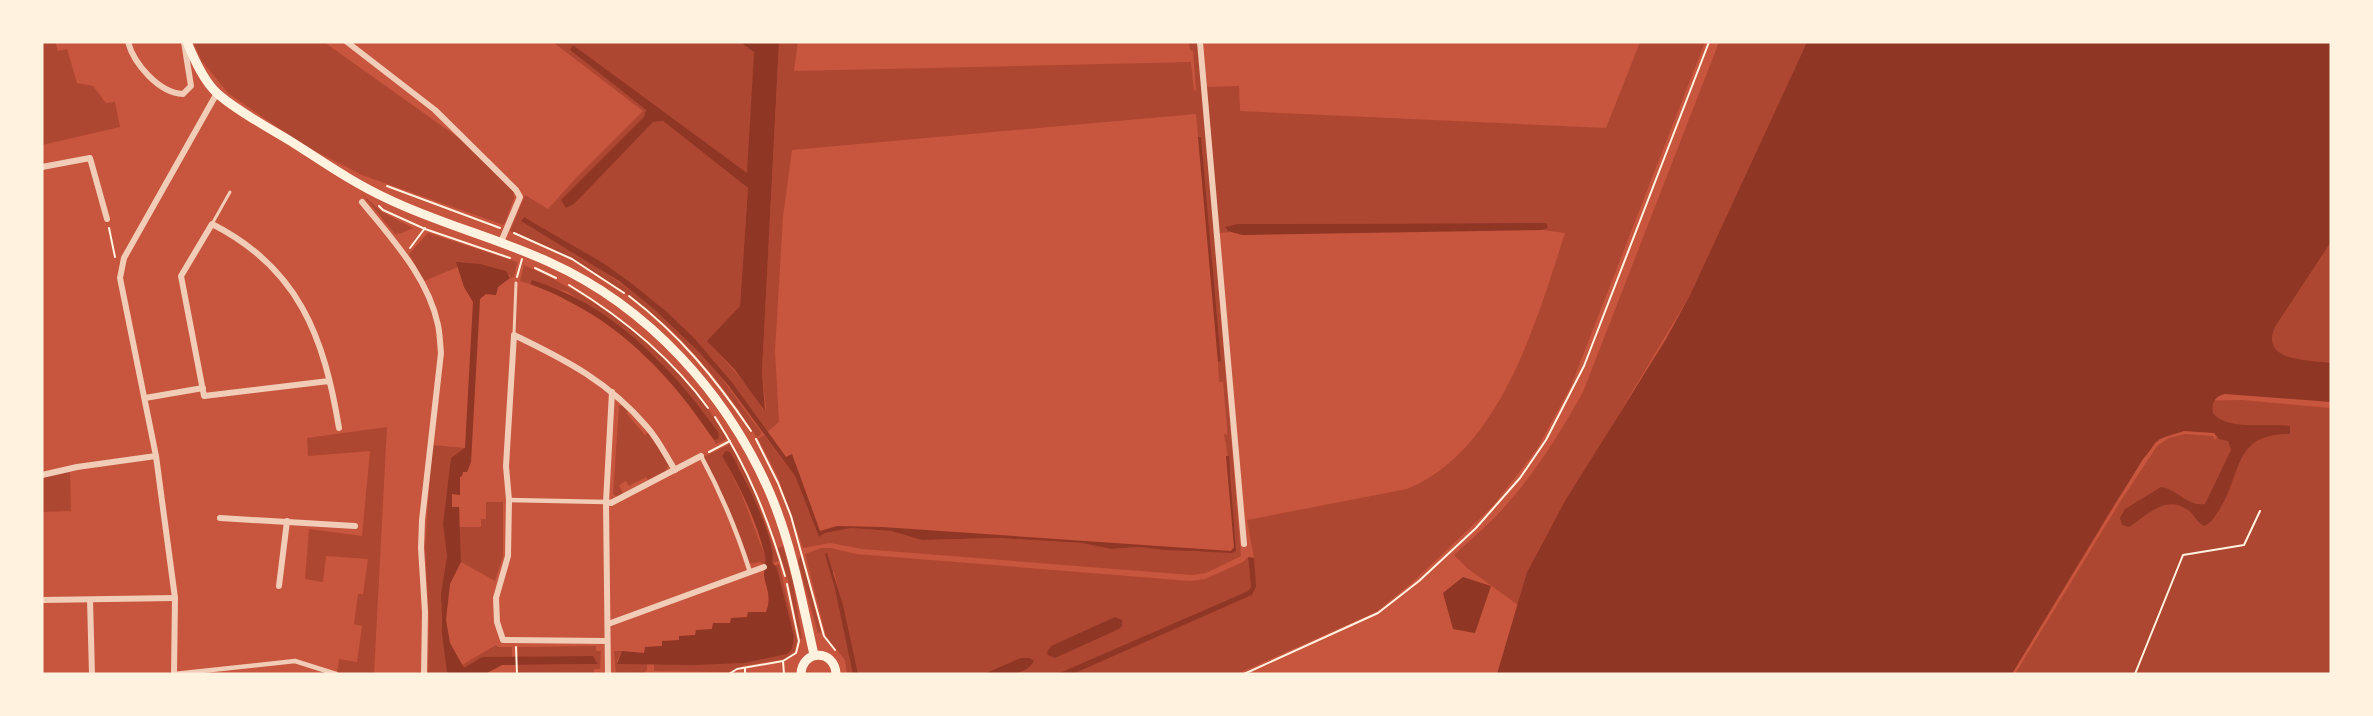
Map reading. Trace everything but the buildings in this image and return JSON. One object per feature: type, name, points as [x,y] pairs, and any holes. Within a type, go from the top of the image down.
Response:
[{"type":"main road","points":[[185,42],[217,93],[360,184],[399,204],[552,263],[619,303],[653,330],[687,363],[713,395],[741,436],[770,494],[791,555],[814,655]]},
{"type":"main road","points":[[800,674],[804,662],[814,655],[830,658],[835,665],[836,674]]},
{"type":"street","points":[[128,42],[135,59],[146,73],[169,90],[183,94],[191,86],[185,42]]},
{"type":"street","points":[[348,42],[435,110],[516,190],[520,197],[504,229],[501,242]]},
{"type":"street","points":[[1200,42],[1244,544]]},
{"type":"street","points":[[217,93],[124,258],[120,278],[156,456],[175,598],[174,674],[295,661],[336,674]]},
{"type":"street","points":[[42,167],[90,158],[107,219]]},
{"type":"street","points":[[362,202],[405,255],[428,294],[438,324],[441,353],[422,520],[421,548],[425,612],[424,674]]},
{"type":"street","points":[[329,381],[204,396],[181,276],[212,224],[234,235],[268,261],[299,300],[317,337],[332,385],[339,428]]},
{"type":"street","points":[[607,641],[503,640],[497,622],[496,598],[508,556],[510,500],[507,466],[514,335],[567,360],[612,392],[648,428],[675,470]]},
{"type":"street","points":[[145,398],[203,388]]},
{"type":"street","points":[[608,674],[606,502],[612,392]]},
{"type":"street","points":[[42,475],[77,467],[156,456]]},
{"type":"street","points":[[510,500],[612,503],[701,456],[721,492],[738,533],[750,572]]},
{"type":"street","points":[[220,518],[355,526]]},
{"type":"street","points":[[279,586],[287,521]]},
{"type":"street","points":[[608,624],[764,567]]},
{"type":"street","points":[[42,600],[175,598]]},
{"type":"street","points":[[90,600],[92,674]]},
{"type":"lane","points":[[212,224],[230,192]]},
{"type":"lane","points":[[514,335],[516,283]]},
{"type":"path","points":[[1244,674],[1362,621],[1395,601],[1476,528],[1532,462],[1566,402],[1591,348],[1709,42]]},
{"type":"path","points":[[384,185],[435,203]]},
{"type":"path","points":[[107,219],[115,258]]},
{"type":"path","points":[[405,255],[425,229],[511,258]]},
{"type":"path","points":[[516,283],[521,261]]},
{"type":"path","points":[[530,266],[557,279]]},
{"type":"path","points":[[566,283],[626,324],[661,353],[709,409]]},
{"type":"path","points":[[714,416],[760,498],[780,562],[799,641],[796,653],[783,661],[745,668],[729,674]]},
{"type":"path","points":[[701,456],[730,441]]},
{"type":"path","points":[[2135,674],[2183,555],[2244,545],[2260,511]]},
{"type":"path","points":[[517,652],[517,674]]},
{"type":"path","points":[[783,661],[784,674]]},
{"type":"path","points":[[745,668],[745,674]]},
{"type":"shaded area","points":[[42,42],[55,42],[58,51],[67,49],[77,83],[93,86],[106,103],[115,102],[120,127],[42,145]]},
{"type":"shaded area","points":[[193,42],[324,42],[470,146],[503,178],[513,191],[514,198],[504,225],[362,175],[300,143],[228,93],[202,61]]},
{"type":"shaded area","points":[[553,42],[740,42],[754,52],[748,174],[574,46],[570,50],[646,110],[644,117],[653,122],[663,121],[748,188],[740,306],[708,341],[755,395],[763,410],[766,409],[762,372],[779,42],[798,42],[794,71],[1191,62],[1194,91],[1196,90],[1193,51],[1190,50],[1189,42],[1198,42],[1241,556],[1206,573],[1192,575],[862,549],[830,543],[803,548],[777,475],[758,439],[764,435],[795,476],[819,537],[825,533],[851,528],[891,531],[923,540],[999,538],[1082,543],[1111,549],[1139,547],[1198,552],[1235,552],[1231,475],[1224,434],[1227,435],[1223,382],[1219,382],[1218,362],[1221,361],[1201,138],[1198,137],[1196,114],[792,150],[783,217],[775,351],[779,422],[767,432],[712,358],[675,320],[614,272],[523,217],[522,221],[616,280],[661,314],[701,353],[725,382],[762,433],[757,438],[707,368],[651,313],[620,289],[587,268],[510,231],[525,195],[548,209],[643,111]]},
{"type":"shaded area","points":[[740,42],[779,42],[762,372],[765,411],[735,370],[707,341],[740,306],[748,188],[663,121],[653,122],[574,204],[566,208],[561,200],[644,117],[646,110],[570,50],[573,45],[747,173],[754,52]]},
{"type":"shaded area","points":[[1640,42],[1705,42],[1571,386],[1537,449],[1493,506],[1413,582],[1376,612],[1237,674],[1073,674],[1252,595],[1254,558],[1247,520],[1407,489],[1440,470],[1467,445],[1491,414],[1510,380],[1527,343],[1565,233],[1542,230],[1545,229],[1546,223],[1533,223],[1237,224],[1226,229],[1230,232],[1219,233],[1207,87],[1239,86],[1240,111],[1606,128]]},
{"type":"shaded area","points":[[1719,42],[1807,42],[1690,295],[1547,534],[1527,572],[1518,605],[1467,568],[1454,555],[1493,519],[1534,471],[1583,392]]},
{"type":"shaded area","points":[[1807,42],[2331,42],[2331,242],[2275,327],[2272,338],[2274,347],[2289,357],[2331,363],[2331,402],[2225,394],[2216,398],[2213,403],[2213,413],[2219,419],[2248,425],[2290,426],[2290,434],[2271,436],[2257,441],[2247,449],[2225,500],[2213,519],[2204,526],[2188,510],[2172,504],[2157,508],[2129,527],[2122,525],[2120,518],[2125,509],[2161,487],[2193,503],[2205,504],[2231,450],[2228,441],[2219,439],[2217,436],[2192,433],[2169,435],[2155,443],[2117,500],[2012,674],[1497,674],[1527,572],[1565,501],[1666,339],[1690,295]]},
{"type":"shaded area","points":[[1198,137],[1201,137],[1221,361],[1218,362]]},
{"type":"shaded area","points":[[362,194],[382,212],[413,228],[395,234]]},
{"type":"shaded area","points":[[524,217],[603,263],[667,312],[695,339],[731,381],[786,457],[792,454],[820,531],[837,526],[882,527],[1231,551],[1234,547],[1226,456],[1229,456],[1236,551],[1232,553],[1139,547],[1111,549],[1082,543],[999,538],[922,540],[891,531],[851,528],[825,533],[819,537],[795,476],[728,385],[700,353],[654,309],[619,281],[521,221]]},
{"type":"shaded area","points":[[1546,223],[1548,228],[1542,230],[1242,235],[1228,231],[1225,227],[1237,224]]},
{"type":"shaded area","points":[[428,233],[517,262],[514,277],[510,278],[510,275],[457,263],[458,267],[424,281],[409,254]]},
{"type":"shaded area","points":[[2331,242],[2331,363],[2289,357],[2274,347],[2272,338],[2275,327]]},
{"type":"shaded area","points":[[456,262],[480,264],[506,271],[510,278],[498,287],[496,295],[486,294],[480,299],[471,462],[467,472],[463,472],[460,477],[460,495],[452,494],[452,507],[459,507],[461,562],[450,584],[446,620],[450,643],[464,668],[482,657],[593,656],[598,664],[502,665],[485,674],[448,674],[447,672],[442,634],[441,593],[447,556],[443,524],[451,458],[465,448],[473,302],[464,287]]},
{"type":"shaded area","points":[[524,265],[584,296],[639,336],[688,384],[709,410],[727,439],[716,444],[711,436],[715,439],[660,361],[635,339],[568,292],[531,281],[530,284],[520,281]]},
{"type":"shaded area","points":[[532,280],[588,305],[637,340],[680,384],[718,432],[719,438],[715,440],[711,436],[682,396],[630,342],[590,313],[559,296],[530,284]]},
{"type":"shaded area","points":[[2242,400],[2331,408],[2331,674],[1979,674],[2190,401]]},
{"type":"shaded area","points":[[622,405],[629,411],[626,413],[645,435],[648,433],[669,463],[666,471],[648,480],[646,477],[629,486],[626,481],[619,485],[623,494],[617,497],[613,494],[619,406]]},
{"type":"shaded area","points":[[387,427],[374,674],[337,673],[339,659],[357,662],[362,626],[354,624],[358,594],[363,594],[368,559],[326,556],[323,582],[305,579],[309,529],[362,536],[370,451],[308,456],[307,438]]},
{"type":"shaded area","points":[[730,444],[751,484],[779,561],[772,563],[772,550],[738,465],[723,456],[741,493],[765,556],[765,565],[760,562],[749,564],[729,509],[704,457]]},
{"type":"shaded area","points":[[432,445],[465,448],[449,480],[443,524],[447,556],[441,593],[441,621],[448,674],[428,674],[429,619],[425,548]]},
{"type":"shaded area","points":[[726,451],[730,452],[742,474],[770,539],[772,562],[777,568],[794,636],[792,649],[787,654],[744,663],[617,664],[622,651],[644,653],[645,647],[662,646],[662,641],[679,640],[679,636],[695,635],[696,630],[712,629],[713,623],[730,623],[731,618],[747,617],[748,612],[766,612],[769,597],[764,575],[765,556],[747,505],[722,456]]},
{"type":"shaded area","points":[[70,472],[71,511],[42,512],[42,478]]},
{"type":"shaded area","points":[[486,502],[503,502],[503,556],[495,581],[461,562],[458,527],[481,527],[481,519],[486,519]]},
{"type":"shaded area","points":[[783,546],[793,583],[802,638],[800,639],[788,580],[778,548]]},
{"type":"shaded area","points":[[821,548],[856,554],[1190,581],[1205,579],[1243,562],[1248,557],[1251,587],[1248,591],[1057,674],[858,674],[834,571],[832,575],[853,674],[847,674],[845,660],[826,636],[805,554]]},
{"type":"shaded area","points":[[827,553],[843,605],[858,674],[853,674],[825,554]]},
{"type":"shaded area","points":[[801,555],[821,632],[818,633],[798,562]]},
{"type":"shaded area","points":[[1248,557],[1254,558],[1256,586],[1252,595],[1073,674],[1057,674],[1248,591],[1251,587]]},
{"type":"shaded area","points":[[779,564],[797,640],[795,651],[785,659],[743,666],[729,672],[654,671],[654,664],[744,663],[794,636],[777,568],[773,566]]},
{"type":"shaded area","points":[[1463,577],[1491,586],[1475,633],[1453,629],[1443,593]]},
{"type":"shaded area","points":[[1115,617],[1122,620],[1122,626],[1119,629],[1055,658],[1048,655],[1047,652],[1051,646]]},
{"type":"shaded area","points":[[496,645],[512,647],[512,657],[482,657],[464,669],[462,665]]},
{"type":"shaded area","points":[[596,646],[596,651],[601,651],[600,669],[594,669],[594,674],[518,674],[518,665],[598,664],[593,656],[518,657],[518,647]]},
{"type":"shaded area","points":[[614,651],[622,651],[617,664],[647,664],[647,670],[644,673],[616,673]]},
{"type":"shaded area","points":[[1021,658],[1030,658],[1034,661],[1018,673],[984,674]]},
{"type":"pier","points":[[2184,431],[2214,433],[2217,437],[2215,440],[2213,436],[2185,434],[2169,438],[2157,446],[2120,502],[2015,674],[2012,674],[2143,459],[2160,439]]}]
